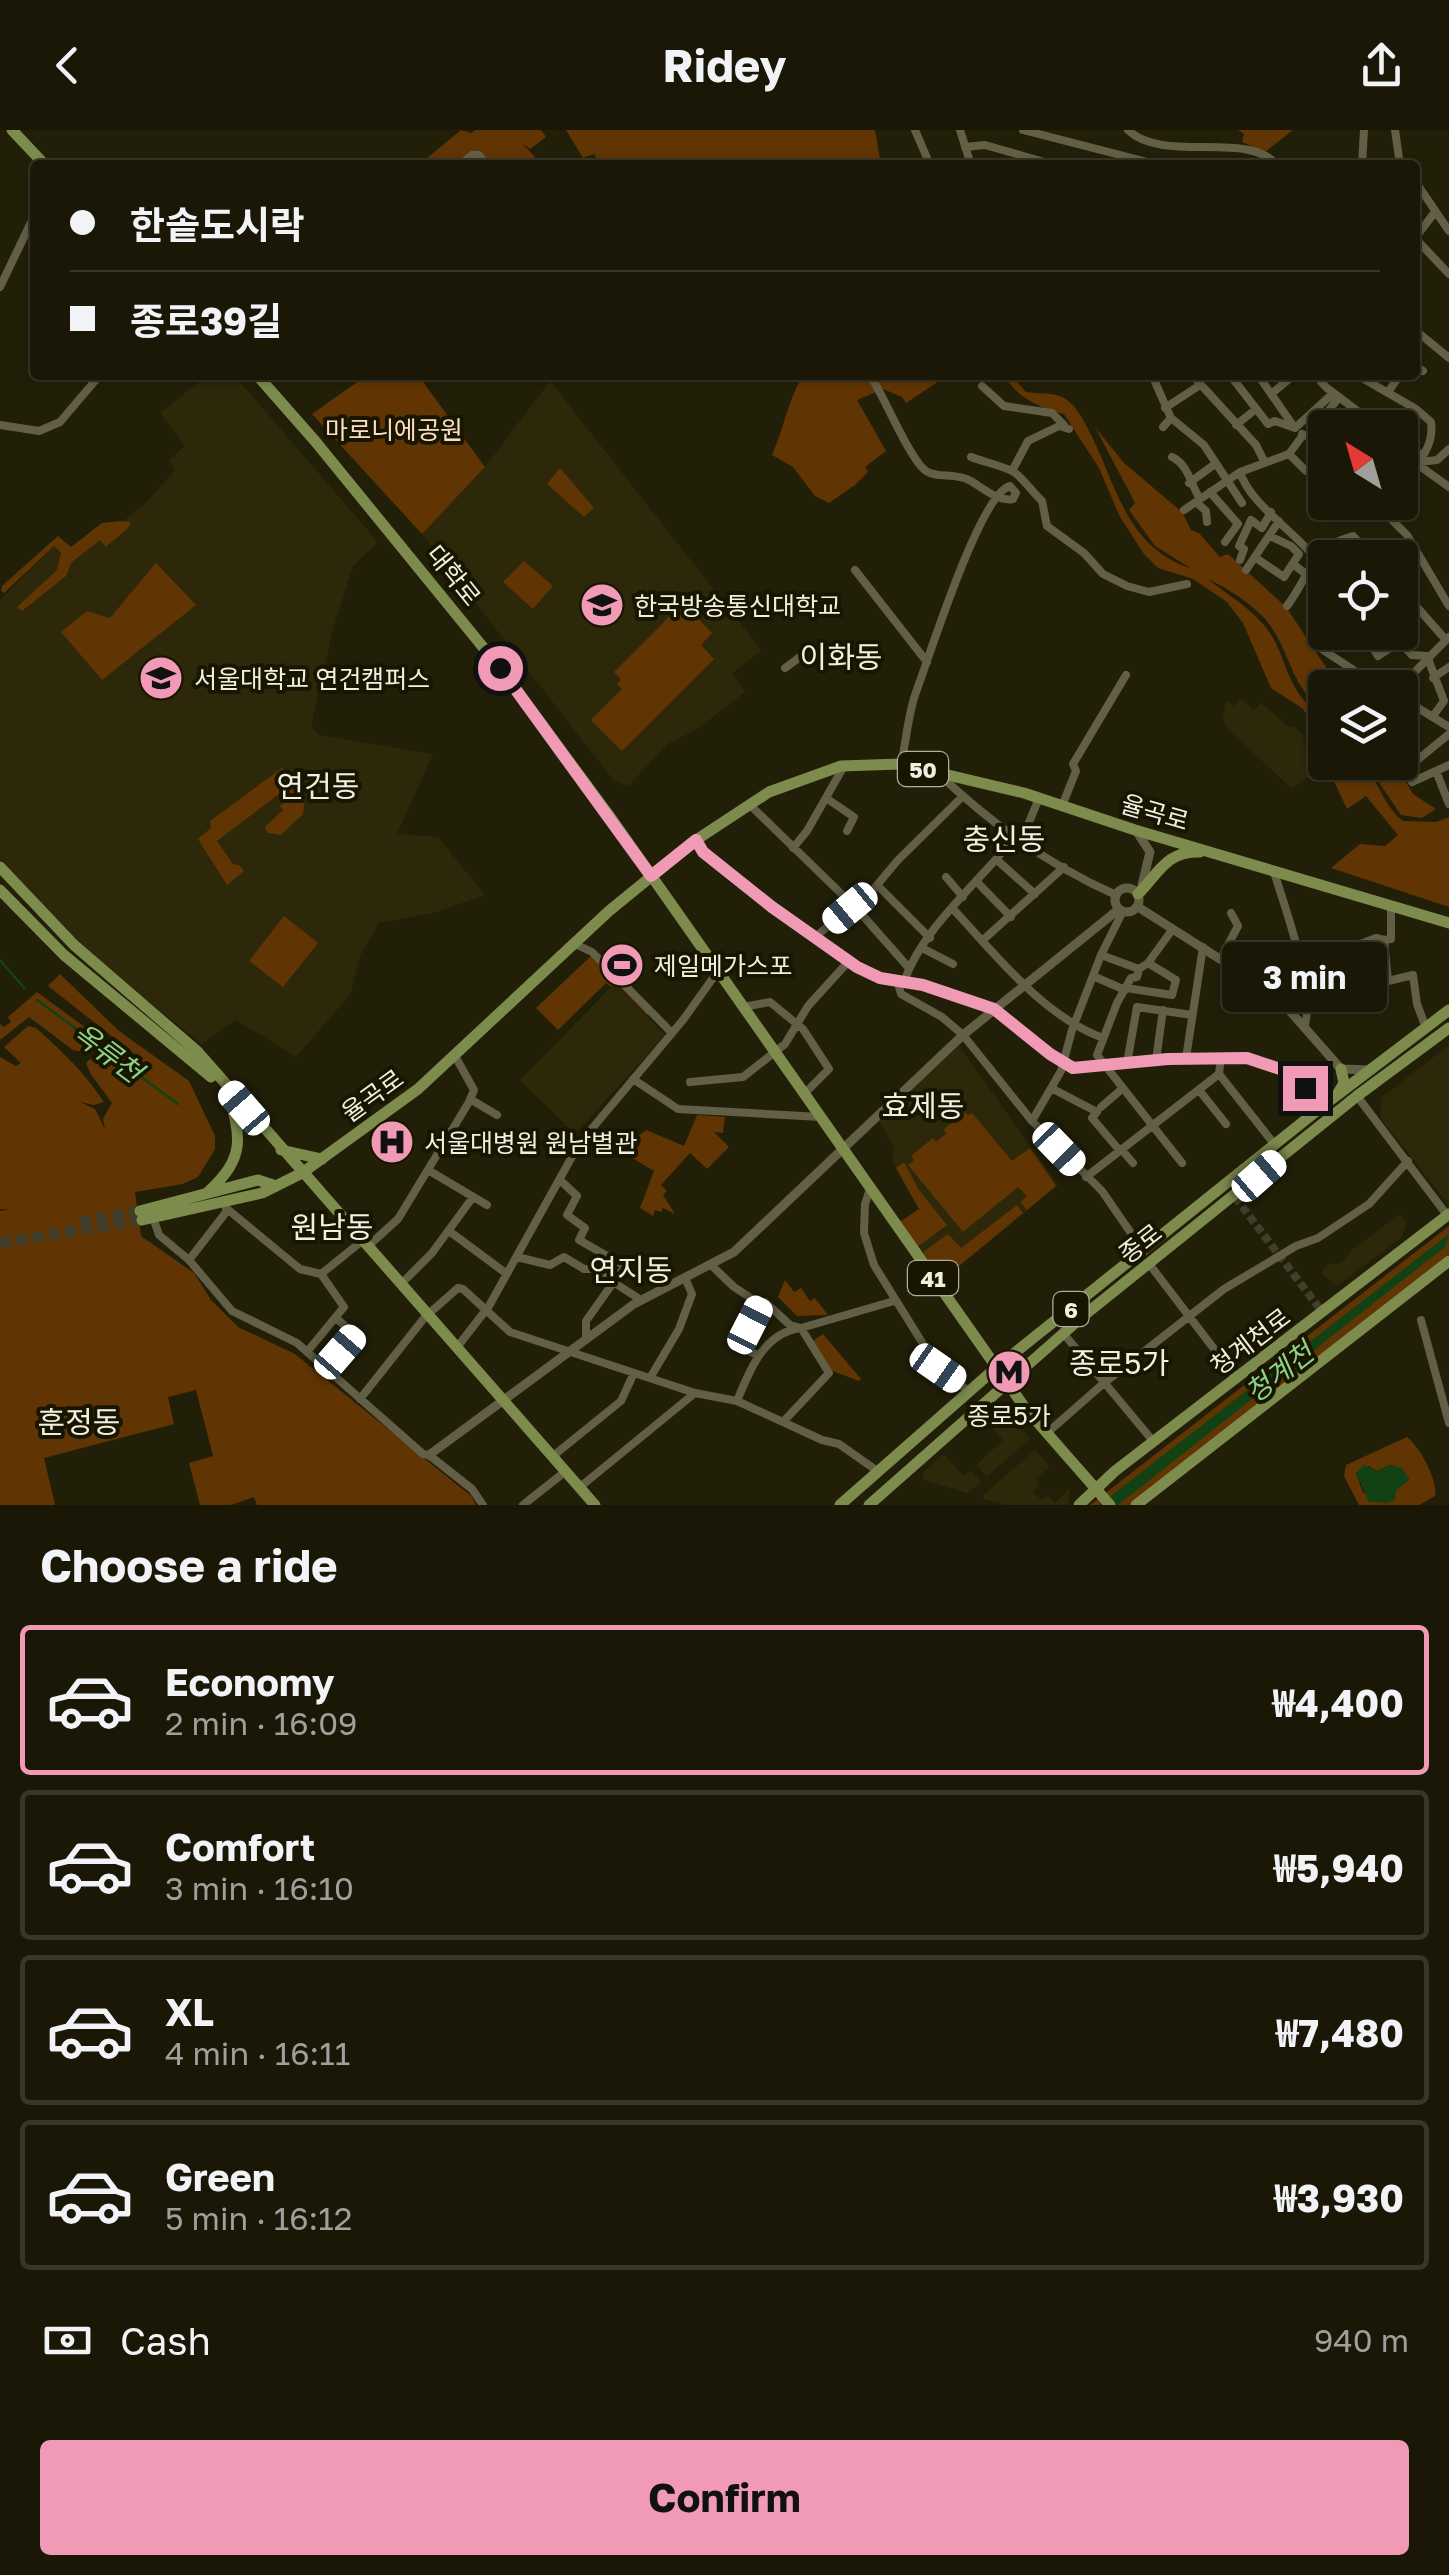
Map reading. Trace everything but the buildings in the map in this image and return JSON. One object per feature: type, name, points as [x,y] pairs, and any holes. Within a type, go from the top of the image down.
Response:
[{"type":"main road","points":[[12,130],[39,160]]},
{"type":"main road","name":"대학로","points":[[261,380],[316,441],[500,668],[1008,1383]]},
{"type":"main road","name":"율곡로","points":[[145,1216],[225,1206],[302,1173],[418,1089],[574,944],[696,840],[769,792],[844,766],[902,764],[1039,798],[1449,923]]},
{"type":"main road","points":[[1137,897],[1155,871],[1177,855],[1214,852]]},
{"type":"main road","points":[[0,867],[74,945],[186,1040],[594,1505]]},
{"type":"main road","points":[[0,890],[64,955],[227,1088],[239,1147],[231,1168],[202,1197]]},
{"type":"main road","name":"종로","points":[[840,1505],[997,1367],[1449,1010]]},
{"type":"main road","name":"종로","points":[[869,1505],[1063,1333],[1356,1096],[1449,1028]]},
{"type":"main road","points":[[1337,1095],[1344,1083],[1340,1069]]},
{"type":"main road","points":[[281,1150],[322,1159]]},
{"type":"main road","name":"율곡로","points":[[145,1216],[258,1180],[273,1185]]},
{"type":"main road","name":"청계천로","points":[[1078,1505],[1152,1441],[1448,1216]]},
{"type":"main road","points":[[1136,1505],[1449,1261]]},
{"type":"main road","name":"41","points":[[1008,1383],[1110,1505]]},
{"type":"street","points":[[915,130],[928,160]]},
{"type":"street","points":[[960,130],[969,160]]},
{"type":"street","points":[[1022,130],[1140,160]]},
{"type":"street","points":[[1128,130],[1136,138],[1160,144],[1239,146],[1270,155],[1274,160]]},
{"type":"street","points":[[1362,160],[1364,130]]},
{"type":"street","points":[[1395,130],[1399,160]]},
{"type":"street","points":[[965,147],[985,146],[1037,160]]},
{"type":"street","points":[[1420,188],[1449,231]]},
{"type":"street","points":[[1420,232],[1435,212]]},
{"type":"street","points":[[0,287],[30,224]]},
{"type":"street","points":[[1420,243],[1449,274]]},
{"type":"street","points":[[1420,334],[1449,358]]},
{"type":"street","points":[[0,425],[39,431],[60,422],[96,380]]},
{"type":"street","points":[[873,380],[915,460],[927,472],[959,474],[992,494],[997,497],[1004,500],[1015,497],[1012,487],[1005,486],[1000,491],[997,497],[956,575],[915,696],[902,764]]},
{"type":"street","points":[[1154,380],[1170,418],[1204,446],[1242,503]]},
{"type":"street","points":[[1196,380],[1256,444],[1264,461]]},
{"type":"street","points":[[1234,380],[1268,424],[1276,420],[1306,436]]},
{"type":"street","points":[[1261,380],[1295,428]]},
{"type":"street","points":[[1270,394],[1288,380]]},
{"type":"street","points":[[1322,380],[1357,410]]},
{"type":"street","points":[[1366,380],[1416,408],[1431,422],[1433,436],[1418,462]]},
{"type":"street","points":[[1388,392],[1396,380]]},
{"type":"street","points":[[1165,408],[1200,385]]},
{"type":"street","points":[[982,386],[1004,406],[1052,413]]},
{"type":"street","points":[[1295,428],[1329,397],[1339,397]]},
{"type":"street","points":[[1184,510],[1240,472],[1289,454],[1339,397]]},
{"type":"street","points":[[1012,471],[1028,441],[1063,427],[1052,413],[1042,408]]},
{"type":"street","points":[[1236,424],[1256,408]]},
{"type":"street","points":[[1163,427],[1170,418]]},
{"type":"street","points":[[1420,460],[1443,460],[1449,448]]},
{"type":"street","points":[[1289,454],[1308,470]]},
{"type":"street","points":[[971,457],[1012,471],[1042,501],[1049,528],[1110,578],[1148,592],[1187,584]]},
{"type":"street","points":[[1172,458],[1185,467],[1208,522]]},
{"type":"street","points":[[1420,460],[1449,487]]},
{"type":"street","points":[[1189,482],[1215,464]]},
{"type":"street","points":[[1240,472],[1248,493],[1308,551]]},
{"type":"street","points":[[1210,492],[1238,524],[1226,542]]},
{"type":"street","points":[[1240,560],[1244,548],[1240,546],[1251,520],[1262,528],[1271,512]]},
{"type":"street","points":[[1394,520],[1408,536],[1449,606]]},
{"type":"street","points":[[1246,570],[1279,521]]},
{"type":"street","points":[[1256,558],[1284,577],[1293,564],[1299,554],[1270,536]]},
{"type":"street","points":[[1288,606],[1307,574],[1293,564]]},
{"type":"street","points":[[855,570],[927,662]]},
{"type":"street","points":[[1415,670],[1447,639],[1418,608]]},
{"type":"street","points":[[1322,650],[1352,670]]},
{"type":"street","points":[[1407,650],[1412,655],[1427,656]]},
{"type":"street","points":[[1427,656],[1444,701],[1433,716]]},
{"type":"street","points":[[785,668],[800,658]]},
{"type":"street","points":[[1433,678],[1449,668]]},
{"type":"street","points":[[1062,806],[1080,748],[1126,676]]},
{"type":"street","points":[[1418,707],[1449,730],[1418,758]]},
{"type":"street","points":[[792,848],[807,831],[844,766]]},
{"type":"street","points":[[1412,782],[1449,766]]},
{"type":"street","points":[[1436,771],[1449,804]]},
{"type":"street","points":[[936,772],[962,797],[1020,840],[1116,894],[1121,910],[1052,1089],[1032,1120]]},
{"type":"street","points":[[814,938],[850,908],[857,908],[898,860],[962,797]]},
{"type":"street","points":[[826,798],[854,817],[847,832]]},
{"type":"street","points":[[1039,798],[1020,840],[1010,844],[922,948],[901,983],[901,994],[942,1017],[963,1036],[1032,1120],[1112,1203],[1144,1252]]},
{"type":"street","points":[[750,804],[857,908],[908,968]]},
{"type":"street","points":[[429,1455],[515,1394],[566,1351],[641,1300],[734,1252],[963,1036],[1137,897],[1150,852],[1134,830]]},
{"type":"street","points":[[696,840],[703,852],[848,962],[901,983],[923,985],[994,1009],[1073,1068],[1186,1058],[1262,1061],[1283,1070],[1324,1105]]},
{"type":"street","points":[[997,860],[1036,894]]},
{"type":"street","points":[[984,940],[1064,867]]},
{"type":"street","points":[[1273,870],[1305,989],[1309,1013],[1304,1027]]},
{"type":"street","points":[[946,877],[964,898]]},
{"type":"street","points":[[978,882],[1011,917]]},
{"type":"street","points":[[877,885],[930,938]]},
{"type":"street","points":[[1116,894],[1126,888],[1172,930],[1283,1001],[1340,1069],[1370,1070]]},
{"type":"street","points":[[1355,946],[1376,938],[1391,939],[1391,906]]},
{"type":"street","points":[[953,910],[1056,1014],[1103,1038]]},
{"type":"street","points":[[1221,958],[1238,926],[1231,913]]},
{"type":"street","points":[[1172,930],[1139,969],[1137,977],[1131,978],[1098,1055],[1182,1163]]},
{"type":"street","points":[[1384,940],[1388,981],[1413,975],[1417,1004],[1426,1028]]},
{"type":"street","points":[[574,944],[592,952],[672,1033]]},
{"type":"street","points":[[922,948],[953,964]]},
{"type":"street","points":[[1186,1058],[1204,948]]},
{"type":"street","points":[[1101,954],[1139,969]]},
{"type":"street","points":[[690,1082],[743,1077],[785,1044],[808,1006],[848,962]]},
{"type":"street","points":[[1093,976],[1125,989],[1172,995],[1176,980],[1148,963]]},
{"type":"street","points":[[458,1346],[485,1311],[580,1144],[718,971]]},
{"type":"street","points":[[1283,1001],[1305,989]]},
{"type":"street","points":[[1104,997],[1117,1004]]},
{"type":"street","points":[[743,1007],[770,1002],[797,1024],[829,1069],[804,1094]]},
{"type":"street","points":[[1128,1063],[1137,1006],[1192,1015]]},
{"type":"street","points":[[1156,1060],[1163,1010]]},
{"type":"street","points":[[321,1274],[390,1230],[428,1170],[474,1090],[455,1056]]},
{"type":"street","points":[[1086,1177],[1219,1074],[1221,1057]]},
{"type":"street","points":[[1219,1074],[1275,1145]]},
{"type":"street","points":[[633,1079],[678,1109],[820,1117]]},
{"type":"street","points":[[1052,1089],[1096,1112],[1092,1118],[1132,1164]]},
{"type":"street","points":[[1100,1106],[1122,1089]]},
{"type":"street","points":[[1199,1090],[1226,1124]]},
{"type":"street","points":[[1356,1096],[1448,1216]]},
{"type":"street","points":[[470,1100],[497,1115]]},
{"type":"street","points":[[1047,1433],[1224,1289],[1318,1238],[1369,1204],[1408,1161]]},
{"type":"street","points":[[428,1170],[488,1205]]},
{"type":"street","points":[[560,1180],[577,1196],[567,1215],[585,1228],[578,1240],[625,1266],[586,1322],[586,1338]]},
{"type":"street","points":[[870,1188],[864,1204],[864,1233],[874,1265],[938,1368],[970,1392]]},
{"type":"street","points":[[401,1284],[449,1231],[473,1197]]},
{"type":"street","points":[[189,1260],[225,1206],[300,1270],[321,1274],[344,1307],[307,1352]]},
{"type":"street","points":[[145,1216],[232,1311],[296,1343],[422,1454],[429,1455],[472,1489],[484,1505]]},
{"type":"street","points":[[449,1231],[507,1274]]},
{"type":"street","points":[[517,1257],[550,1266],[564,1256],[584,1269],[593,1269],[641,1300]]},
{"type":"street","points":[[711,1264],[734,1287],[760,1304],[764,1302],[790,1325],[801,1328],[829,1373],[783,1422]]},
{"type":"street","points":[[1150,1265],[1237,1379]]},
{"type":"street","points":[[650,1378],[679,1330],[692,1294],[685,1278]]},
{"type":"street","points":[[360,1399],[428,1314],[458,1288],[510,1332],[695,1393],[737,1401],[839,1444],[876,1470]]},
{"type":"street","points":[[737,1401],[758,1355],[778,1336],[894,1301]]},
{"type":"street","points":[[758,1355],[742,1345],[760,1304]]},
{"type":"street","points":[[326,1369],[355,1335],[336,1318]]},
{"type":"street","points":[[1421,1320],[1449,1423]]},
{"type":"street","points":[[1063,1333],[1152,1441]]},
{"type":"street","points":[[552,1456],[621,1400],[634,1373]]},
{"type":"street","points":[[580,1487],[695,1393]]},
{"type":"street","points":[[524,1505],[566,1471]]},
{"type":"shaded area","name":"서울대학교 연건캠퍼스","points":[[202,380],[238,380],[378,542],[353,566],[333,629],[311,727],[320,735],[433,754],[397,834],[438,837],[485,895],[433,913],[379,923],[360,956],[350,995],[296,1057],[236,1020],[202,1044],[94,959],[0,860],[0,600],[54,546],[68,563],[143,506],[175,470],[169,460],[185,446],[160,413]]},
{"type":"shaded area","name":"한국방송통신대학교","points":[[550,381],[762,651],[732,673],[745,692],[699,728],[668,744],[628,786],[614,781],[422,534],[485,467]]},
{"type":"shaded area","points":[[1241,699],[1253,710],[1261,703],[1288,726],[1295,727],[1305,738],[1302,741],[1308,750],[1308,777],[1292,789],[1226,727],[1226,700],[1234,706]]},
{"type":"shaded area","points":[[615,983],[665,1035],[575,1134],[520,1080]]},
{"type":"shaded area","points":[[1449,1045],[1449,1205],[1381,1119],[1381,1098]]},
{"type":"shaded area","points":[[959,1046],[1058,1185],[940,1282],[898,1223],[919,1209],[894,1164],[895,1149],[878,1120]]},
{"type":"shaded area","points":[[1400,1214],[1407,1223],[1402,1237],[1337,1286],[1321,1273],[1328,1264],[1341,1263]]},
{"type":"shaded area","points":[[992,1412],[1001,1422],[1010,1415],[1030,1438],[987,1477],[976,1465],[1003,1440],[984,1418]]},
{"type":"shaded area","points":[[1035,1450],[1050,1467],[1036,1479],[1039,1485],[1033,1491],[1041,1500],[1048,1495],[1055,1503],[1070,1488],[1069,1505],[1008,1505],[984,1499],[983,1495]]},
{"type":"shaded area","points":[[944,1454],[963,1476],[971,1470],[981,1482],[967,1493],[924,1480],[922,1474]]},
{"type":"green space","points":[[461,130],[541,130],[546,137],[530,149],[522,143],[537,160],[426,159]]},
{"type":"green space","points":[[566,130],[875,130],[880,160],[597,160],[594,154],[583,158]]},
{"type":"green space","points":[[1238,130],[1293,130],[1265,152],[1242,142],[1244,134]]},
{"type":"green space","name":"마로니에공원","points":[[360,380],[422,380],[485,467],[422,534],[312,414]]},
{"type":"green space","points":[[801,380],[940,380],[906,403],[902,397],[883,389],[857,400],[886,451],[865,467],[868,472],[855,485],[829,503],[815,496],[793,467],[772,455]]},
{"type":"green space","points":[[1008,380],[1015,380],[1026,392],[1060,396],[1075,408],[1126,512],[1151,545],[1192,569],[1155,546],[1129,510],[1135,503],[1095,427],[1124,463],[1182,512],[1191,530],[1199,533],[1220,557],[1228,554],[1286,607],[1308,640],[1308,650],[1314,650],[1328,670],[1308,670],[1308,696],[1266,620],[1238,596],[1208,579],[1264,625],[1308,705],[1308,716],[1271,688],[1243,623],[1227,602],[1193,579],[1158,568],[1144,554],[1120,517],[1099,468],[1064,414],[1030,401]]},
{"type":"green space","points":[[560,468],[594,508],[584,517],[547,484]]},
{"type":"green space","points":[[131,522],[129,527],[106,547],[100,540],[71,563],[66,576],[22,611],[17,607],[57,570],[61,553],[54,546],[4,593],[1,591],[58,536],[71,547],[102,523]]},
{"type":"green space","points":[[524,561],[553,586],[533,609],[503,582]]},
{"type":"green space","points":[[156,563],[196,605],[102,680],[61,632],[87,611],[110,618]]},
{"type":"green space","points":[[683,603],[712,633],[701,645],[714,659],[622,751],[591,720],[622,689],[617,684],[621,679],[614,672]]},
{"type":"green space","points":[[282,768],[305,797],[303,814],[281,835],[267,833],[265,827],[283,810],[280,806],[285,801],[279,794],[217,841],[233,864],[244,871],[227,885],[198,839],[211,828],[210,821]]},
{"type":"green space","points":[[1333,780],[1375,780],[1403,821],[1436,822],[1449,817],[1449,907],[1331,868],[1360,844],[1385,846],[1398,835],[1366,796],[1347,809]]},
{"type":"green space","points":[[1377,780],[1405,780],[1413,794],[1436,809],[1422,818],[1401,815]]},
{"type":"green space","points":[[284,916],[318,943],[283,987],[249,961]]},
{"type":"green space","points":[[592,955],[649,1014],[615,982],[611,987],[606,983],[558,1030],[536,1008]]},
{"type":"green space","points":[[60,974],[119,1031],[189,1081],[215,1136],[215,1149],[198,1177],[183,1184],[135,1192],[141,1236],[194,1273],[211,1300],[238,1327],[295,1354],[471,1496],[476,1505],[257,1505],[254,1497],[231,1505],[200,1505],[189,1463],[213,1456],[196,1390],[168,1397],[174,1424],[44,1458],[55,1505],[0,1505],[0,1211],[10,1209],[0,1209],[0,1057],[16,1066],[21,1063],[4,1047],[28,1026],[36,1028],[73,1063],[104,1102],[80,1102],[95,1109],[105,1129],[103,1119],[112,1103],[86,1063],[107,1044],[129,1058],[137,1056],[48,986]]},
{"type":"green space","points":[[37,992],[101,1039],[84,1052],[73,1050],[29,1017],[0,1040],[0,1024],[4,1027],[11,1022],[8,1017]]},
{"type":"green space","points":[[965,1112],[972,1113],[1012,1161],[1030,1148],[1056,1186],[1027,1210],[1020,1202],[1027,1196],[1018,1187],[963,1232],[908,1165],[914,1160],[911,1156],[933,1138],[936,1142],[946,1134],[944,1129]]},
{"type":"green space","points":[[697,1115],[725,1117],[723,1133],[714,1132],[729,1147],[707,1169],[690,1153],[661,1185],[675,1214],[663,1208],[661,1212],[655,1210],[653,1216],[640,1208],[654,1171],[629,1156],[640,1145],[635,1139],[646,1130],[684,1146]]},
{"type":"green space","points":[[904,1162],[919,1190],[947,1225],[916,1248],[898,1223],[919,1209],[896,1168]]},
{"type":"green space","points":[[1017,1205],[1023,1213],[942,1280],[923,1252],[948,1234],[961,1248]]},
{"type":"green space","points":[[1449,1226],[1449,1254],[1129,1505],[1090,1505]]},
{"type":"green space","points":[[785,1280],[794,1292],[801,1288],[810,1301],[815,1298],[828,1315],[797,1316],[778,1297]]},
{"type":"green space","points":[[823,1334],[859,1381],[830,1370],[813,1341]]},
{"type":"green space","points":[[1407,1437],[1427,1464],[1435,1496],[1419,1505],[1359,1505],[1344,1476],[1346,1465]],"holes":[[[1390,1465],[1402,1469],[1409,1479],[1394,1490],[1382,1492],[1363,1493],[1356,1473],[1369,1466],[1377,1471]]]},
{"type":"water","name":"청계천","points":[[1449,1234],[1446,1246],[1118,1505],[1099,1505]]},
{"type":"water","points":[[1364,1465],[1377,1471],[1390,1465],[1402,1468],[1409,1479],[1396,1491],[1395,1500],[1369,1502],[1356,1473]]},
{"type":"waterway","name":"옥류천","points":[[0,960],[25,989]]},
{"type":"waterway","name":"옥류천","points":[[37,1000],[178,1104]]},
{"type":"tunnel","points":[[1235,1197],[1323,1313]]},
{"type":"tunnel","points":[[80,1222],[140,1211]]},
{"type":"tunnel","points":[[0,1243],[142,1220]]},
{"type":"place","name":"한국방송통신대학교","points":[[602,605]]},
{"type":"place","name":"서울대학교 연건캠퍼스","points":[[161,678]]},
{"type":"place","name":"제일메가스포","points":[[622,965]]},
{"type":"place","name":"서울대병원 원남별관","points":[[392,1142]]},
{"type":"place","name":"종로5가","points":[[1009,1372]]},
{"type":"district","name":"이화동","points":[[841,657]]},
{"type":"district","name":"연건동","points":[[318,786]]},
{"type":"district","name":"충신동","points":[[1004,839]]},
{"type":"district","name":"효제동","points":[[923,1106]]},
{"type":"district","name":"원남동","points":[[332,1227]]},
{"type":"district","name":"연지동","points":[[631,1270]]},
{"type":"district","name":"종로5가","points":[[1119,1363]]},
{"type":"district","name":"훈정동","points":[[79,1422]]},
{"type":"route","points":[[500,668],[651,876],[696,840],[703,852],[838,956],[880,978],[923,985],[994,1009],[1073,1068],[1168,1059],[1247,1058],[1283,1070],[1305,1088]]}]
